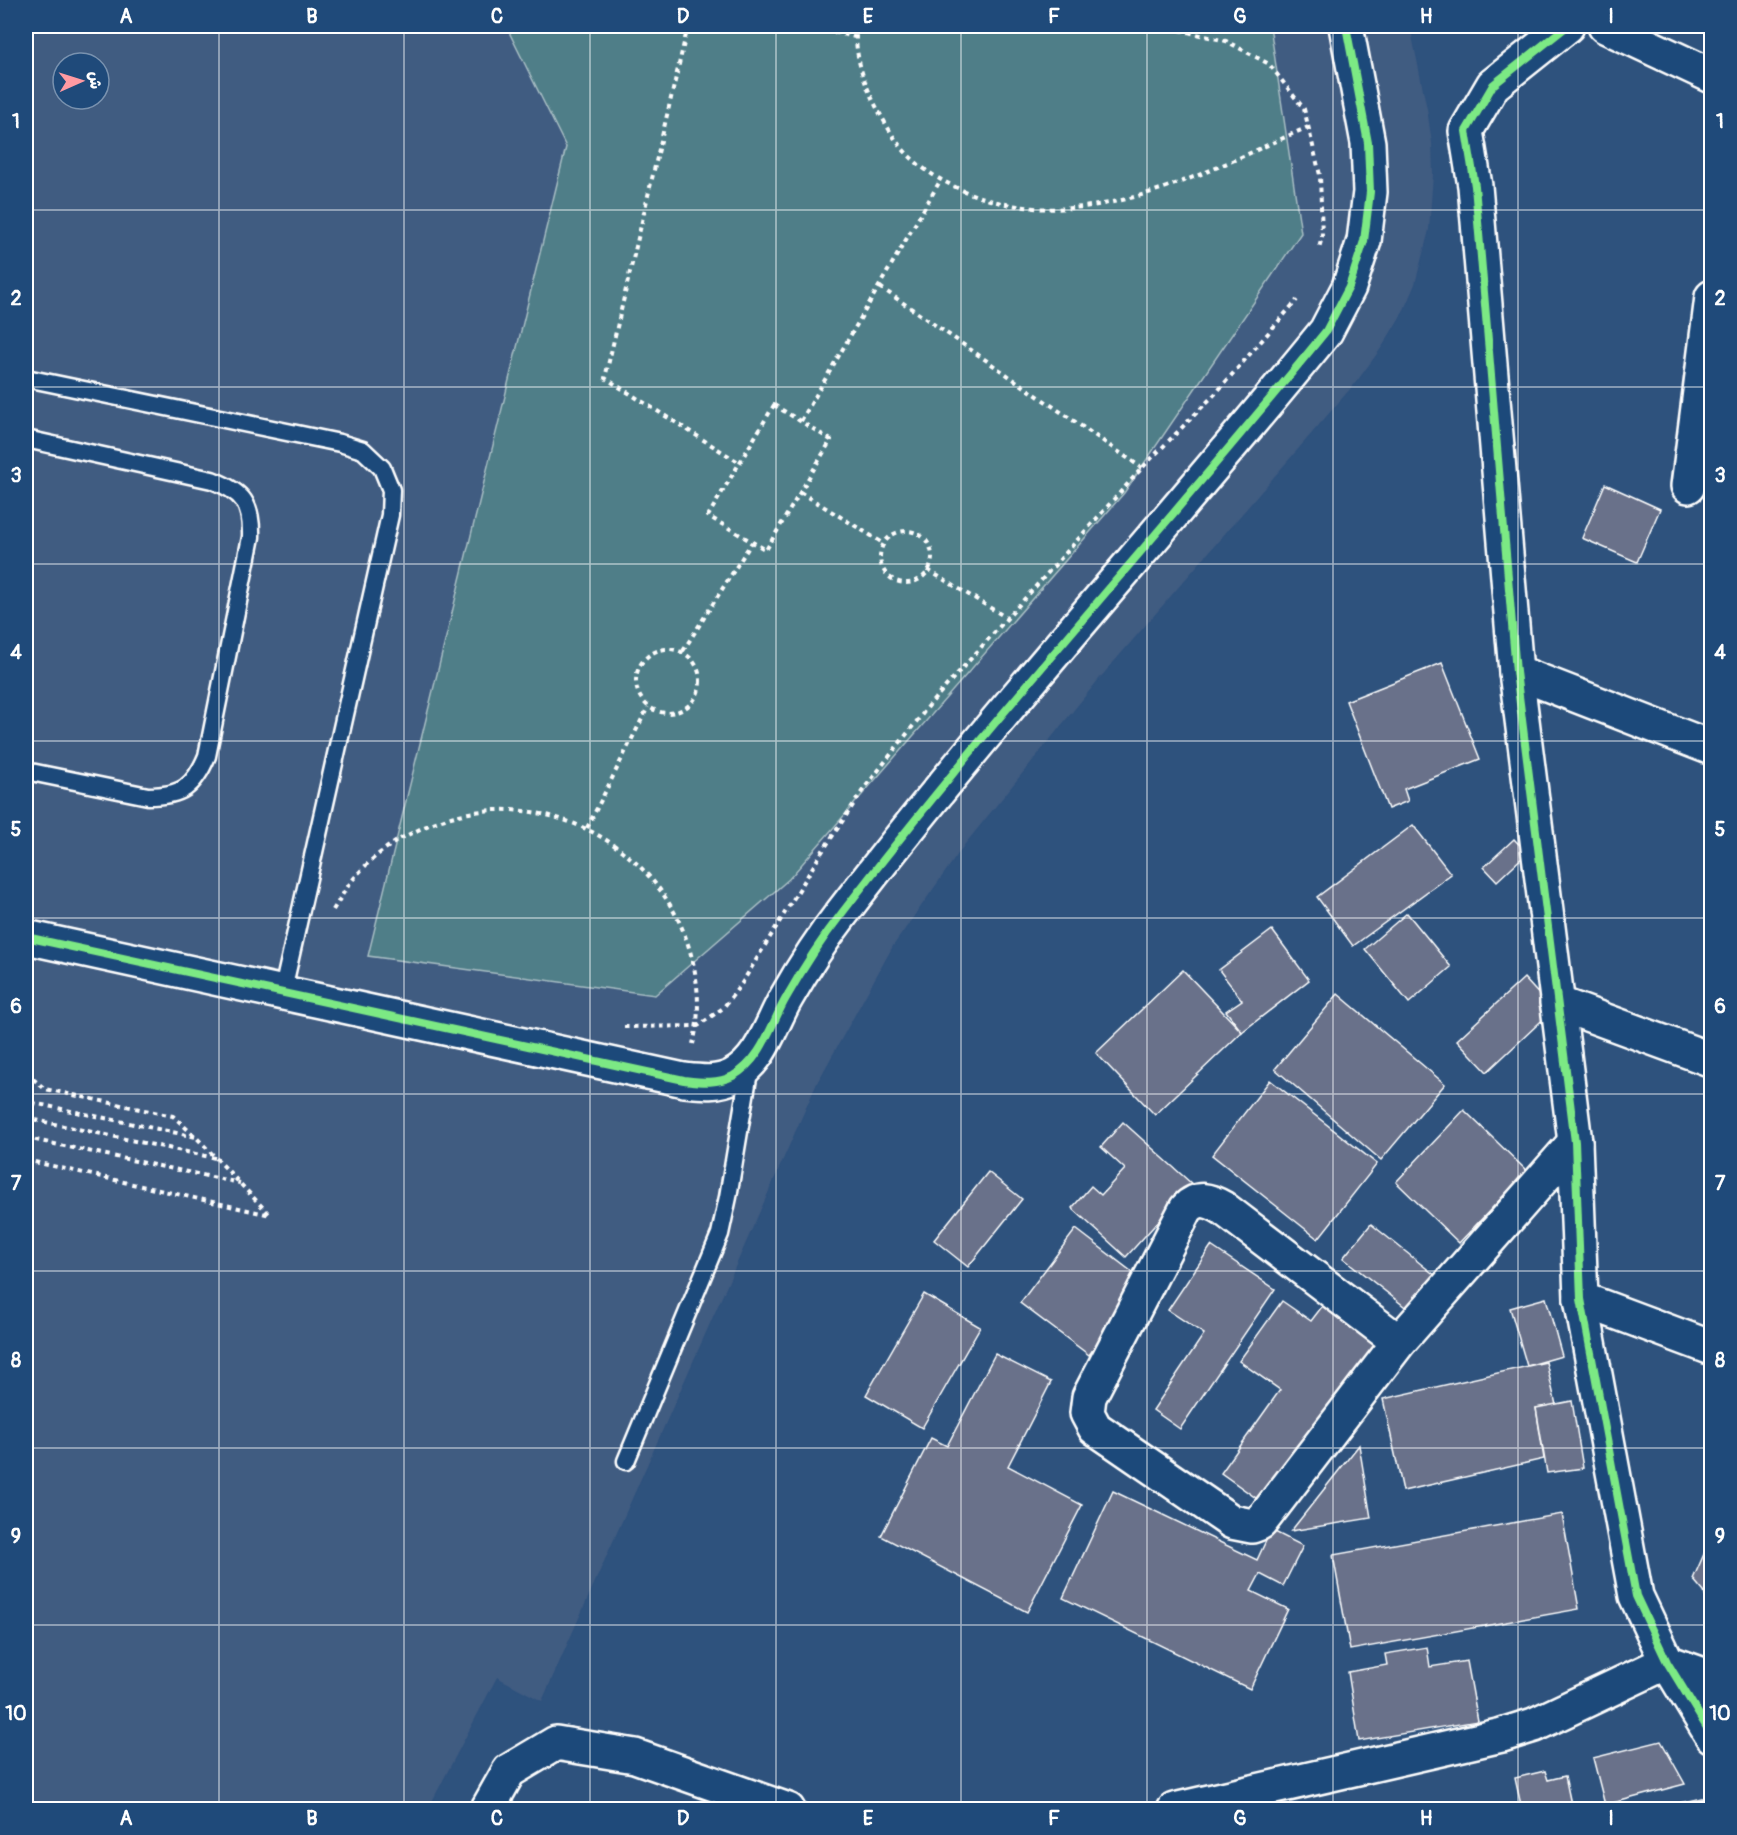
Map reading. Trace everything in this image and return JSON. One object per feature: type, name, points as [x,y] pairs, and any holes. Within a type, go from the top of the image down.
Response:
[{"type":"street","points":[[26,937],[684,1080],[714,1083],[734,1076],[750,1063],[762,1045],[785,999],[811,956],[841,914],[1008,706],[1326,331],[1349,287],[1364,241],[1370,192],[1368,143],[1345,26]]},
{"type":"street","points":[[1567,26],[1493,85],[1466,131],[1475,186],[1516,672],[1575,1142],[1581,1299],[1636,1596],[1667,1662],[1712,1736]]},
{"type":"street","points":[[1605,26],[1712,76]]},
{"type":"street","points":[[1688,486],[1712,297]]},
{"type":"street","points":[[1516,672],[1712,748]]},
{"type":"street","points":[[1557,1003],[1712,1060]]},
{"type":"street","points":[[1399,1342],[1223,1208],[1202,1200],[1192,1203],[1186,1209],[1089,1397],[1087,1413],[1095,1428],[1232,1522],[1252,1526],[1260,1523],[1399,1342],[1575,1142]]},
{"type":"street","points":[[1581,1299],[1712,1348]]},
{"type":"street","points":[[1174,1809],[1502,1735],[1534,1725],[1667,1662],[1712,1678]]},
{"type":"street","points":[[487,1809],[509,1771],[556,1743],[635,1756],[788,1809]]},
{"type":"lane","points":[[26,378],[363,450],[382,468],[392,490],[390,515],[282,994]]},
{"type":"lane","points":[[26,439],[212,480],[230,487],[244,500],[252,517],[251,537],[207,756],[199,773],[185,788],[168,796],[148,796],[26,771]]},
{"type":"lane","points":[[626,1461],[720,1233],[750,1063]]},
{"type":"path","points":[[688,26],[604,378],[740,463]]},
{"type":"path","points":[[808,26],[855,37]]},
{"type":"path","points":[[856,26],[857,61],[876,109],[901,150],[940,181],[978,197],[1034,210],[1082,209],[1132,199],[1168,187],[1308,127]]},
{"type":"path","points":[[1162,26],[1226,41],[1269,64],[1304,110],[1320,175],[1322,237],[1317,256]]},
{"type":"path","points":[[801,421],[940,181]]},
{"type":"path","points":[[880,287],[1142,468]]},
{"type":"path","points":[[624,1027],[698,1026],[723,1008],[742,983],[810,871],[863,790],[931,703],[1142,468],[1216,393],[1302,295]]},
{"type":"path","points":[[774,405],[801,421],[831,440],[766,550],[708,516],[774,405]]},
{"type":"path","points":[[800,492],[883,543]]},
{"type":"path","points":[[902,530],[914,531],[924,538],[930,547],[932,559],[928,570],[920,579],[909,583],[897,582],[887,576],[880,566],[879,554],[883,543],[891,534],[902,530]]},
{"type":"path","points":[[682,651],[752,542]]},
{"type":"path","points":[[928,570],[1006,618]]},
{"type":"path","points":[[669,648],[682,651],[693,660],[699,672],[700,686],[696,699],[686,708],[673,714],[660,713],[648,707],[638,697],[635,683],[637,670],[644,658],[656,650],[669,648]]},
{"type":"path","points":[[587,828],[648,707]]},
{"type":"path","points":[[328,918],[363,869],[394,842],[439,820],[488,810],[539,812],[587,828],[621,849],[651,876],[674,909],[689,946],[698,986],[698,1026],[684,1080]]},
{"type":"path","points":[[26,1072],[45,1089],[173,1116],[270,1215],[26,1160]]},
{"type":"path","points":[[26,1096],[33,1103],[197,1138]]},
{"type":"path","points":[[26,1118],[216,1158]]},
{"type":"path","points":[[26,1138],[241,1184]]},
{"type":"shaded area","points":[[26,26],[1410,26],[1427,109],[1432,143],[1433,175],[1429,230],[1415,284],[1403,312],[1382,347],[1357,381],[1099,679],[965,844],[893,946],[817,1083],[542,1701],[497,1677],[428,1809],[26,1810]]},
{"type":"green space","points":[[506,26],[1270,26],[1301,233],[1124,493],[789,879],[655,995],[368,956],[566,147]]},
{"type":"building","points":[[1605,484],[1660,509],[1637,562],[1582,538]]},
{"type":"building","points":[[1442,663],[1480,759],[1404,789],[1408,801],[1388,809],[1346,701]]},
{"type":"building","points":[[1413,825],[1451,874],[1353,946],[1317,897]]},
{"type":"building","points":[[1514,839],[1527,853],[1497,881],[1484,867]]},
{"type":"building","points":[[1407,913],[1451,967],[1409,1003],[1365,949]]},
{"type":"building","points":[[1272,930],[1309,980],[1242,1032],[1226,1011],[1242,1000],[1219,970]]},
{"type":"building","points":[[1183,970],[1242,1032],[1155,1115],[1096,1053]]},
{"type":"building","points":[[1524,978],[1553,1010],[1487,1072],[1457,1040]]},
{"type":"building","points":[[1338,994],[1445,1084],[1381,1160],[1275,1069]]},
{"type":"building","points":[[1270,1080],[1377,1164],[1318,1239],[1212,1155]]},
{"type":"building","points":[[1464,1110],[1527,1171],[1459,1243],[1396,1182]]},
{"type":"building","points":[[1123,1122],[1192,1184],[1126,1257],[1072,1208],[1091,1186],[1101,1195],[1125,1169],[1101,1147]]},
{"type":"building","points":[[988,1172],[1022,1199],[968,1267],[934,1240]]},
{"type":"building","points":[[1371,1224],[1436,1276],[1409,1310],[1343,1258]]},
{"type":"building","points":[[1076,1229],[1144,1281],[1089,1355],[1020,1303]]},
{"type":"building","points":[[1211,1246],[1275,1289],[1180,1429],[1153,1410],[1204,1334],[1168,1310]]},
{"type":"building","points":[[924,1294],[980,1327],[922,1428],[866,1395]]},
{"type":"building","points":[[1546,1298],[1562,1356],[1527,1366],[1510,1308]]},
{"type":"building","points":[[1282,1301],[1311,1321],[1324,1304],[1384,1347],[1270,1508],[1221,1473],[1280,1390],[1239,1361]]},
{"type":"building","points":[[995,1354],[1051,1382],[1008,1466],[1082,1505],[1027,1612],[881,1536],[931,1438],[947,1446]]},
{"type":"building","points":[[1546,1362],[1556,1405],[1536,1408],[1544,1459],[1403,1491],[1383,1399]]},
{"type":"building","points":[[1572,1401],[1583,1468],[1547,1473],[1536,1408]]},
{"type":"building","points":[[1359,1445],[1371,1518],[1291,1531]]},
{"type":"building","points":[[1113,1491],[1257,1560],[1271,1530],[1303,1546],[1283,1586],[1260,1574],[1251,1591],[1288,1609],[1250,1689],[1063,1598]]},
{"type":"building","points":[[1562,1514],[1579,1609],[1350,1650],[1333,1555]]},
{"type":"building","points":[[1712,1536],[1712,1607],[1708,1605],[1704,1592],[1693,1579]]},
{"type":"building","points":[[1427,1647],[1430,1667],[1467,1661],[1478,1721],[1359,1741],[1348,1672],[1387,1665],[1385,1654]]},
{"type":"building","points":[[1661,1741],[1685,1784],[1605,1805],[1593,1758]]},
{"type":"building","points":[[1545,1771],[1548,1780],[1565,1776],[1572,1809],[1598,1804],[1599,1810],[1522,1810],[1515,1778]]},
{"type":"building","points":[[1702,1798],[1704,1810],[1648,1810]]},
{"type":"cycle path","points":[[26,937],[684,1080],[703,1082],[733,1076],[743,1069],[759,1051],[806,965],[842,913],[900,839],[1020,693],[1326,331],[1349,287],[1364,241],[1370,192],[1368,143],[1346,26]]},
{"type":"cycle path","points":[[1567,26],[1493,85],[1466,131],[1475,186],[1516,672],[1575,1142],[1581,1299],[1636,1596],[1667,1662],[1712,1736]]}]
